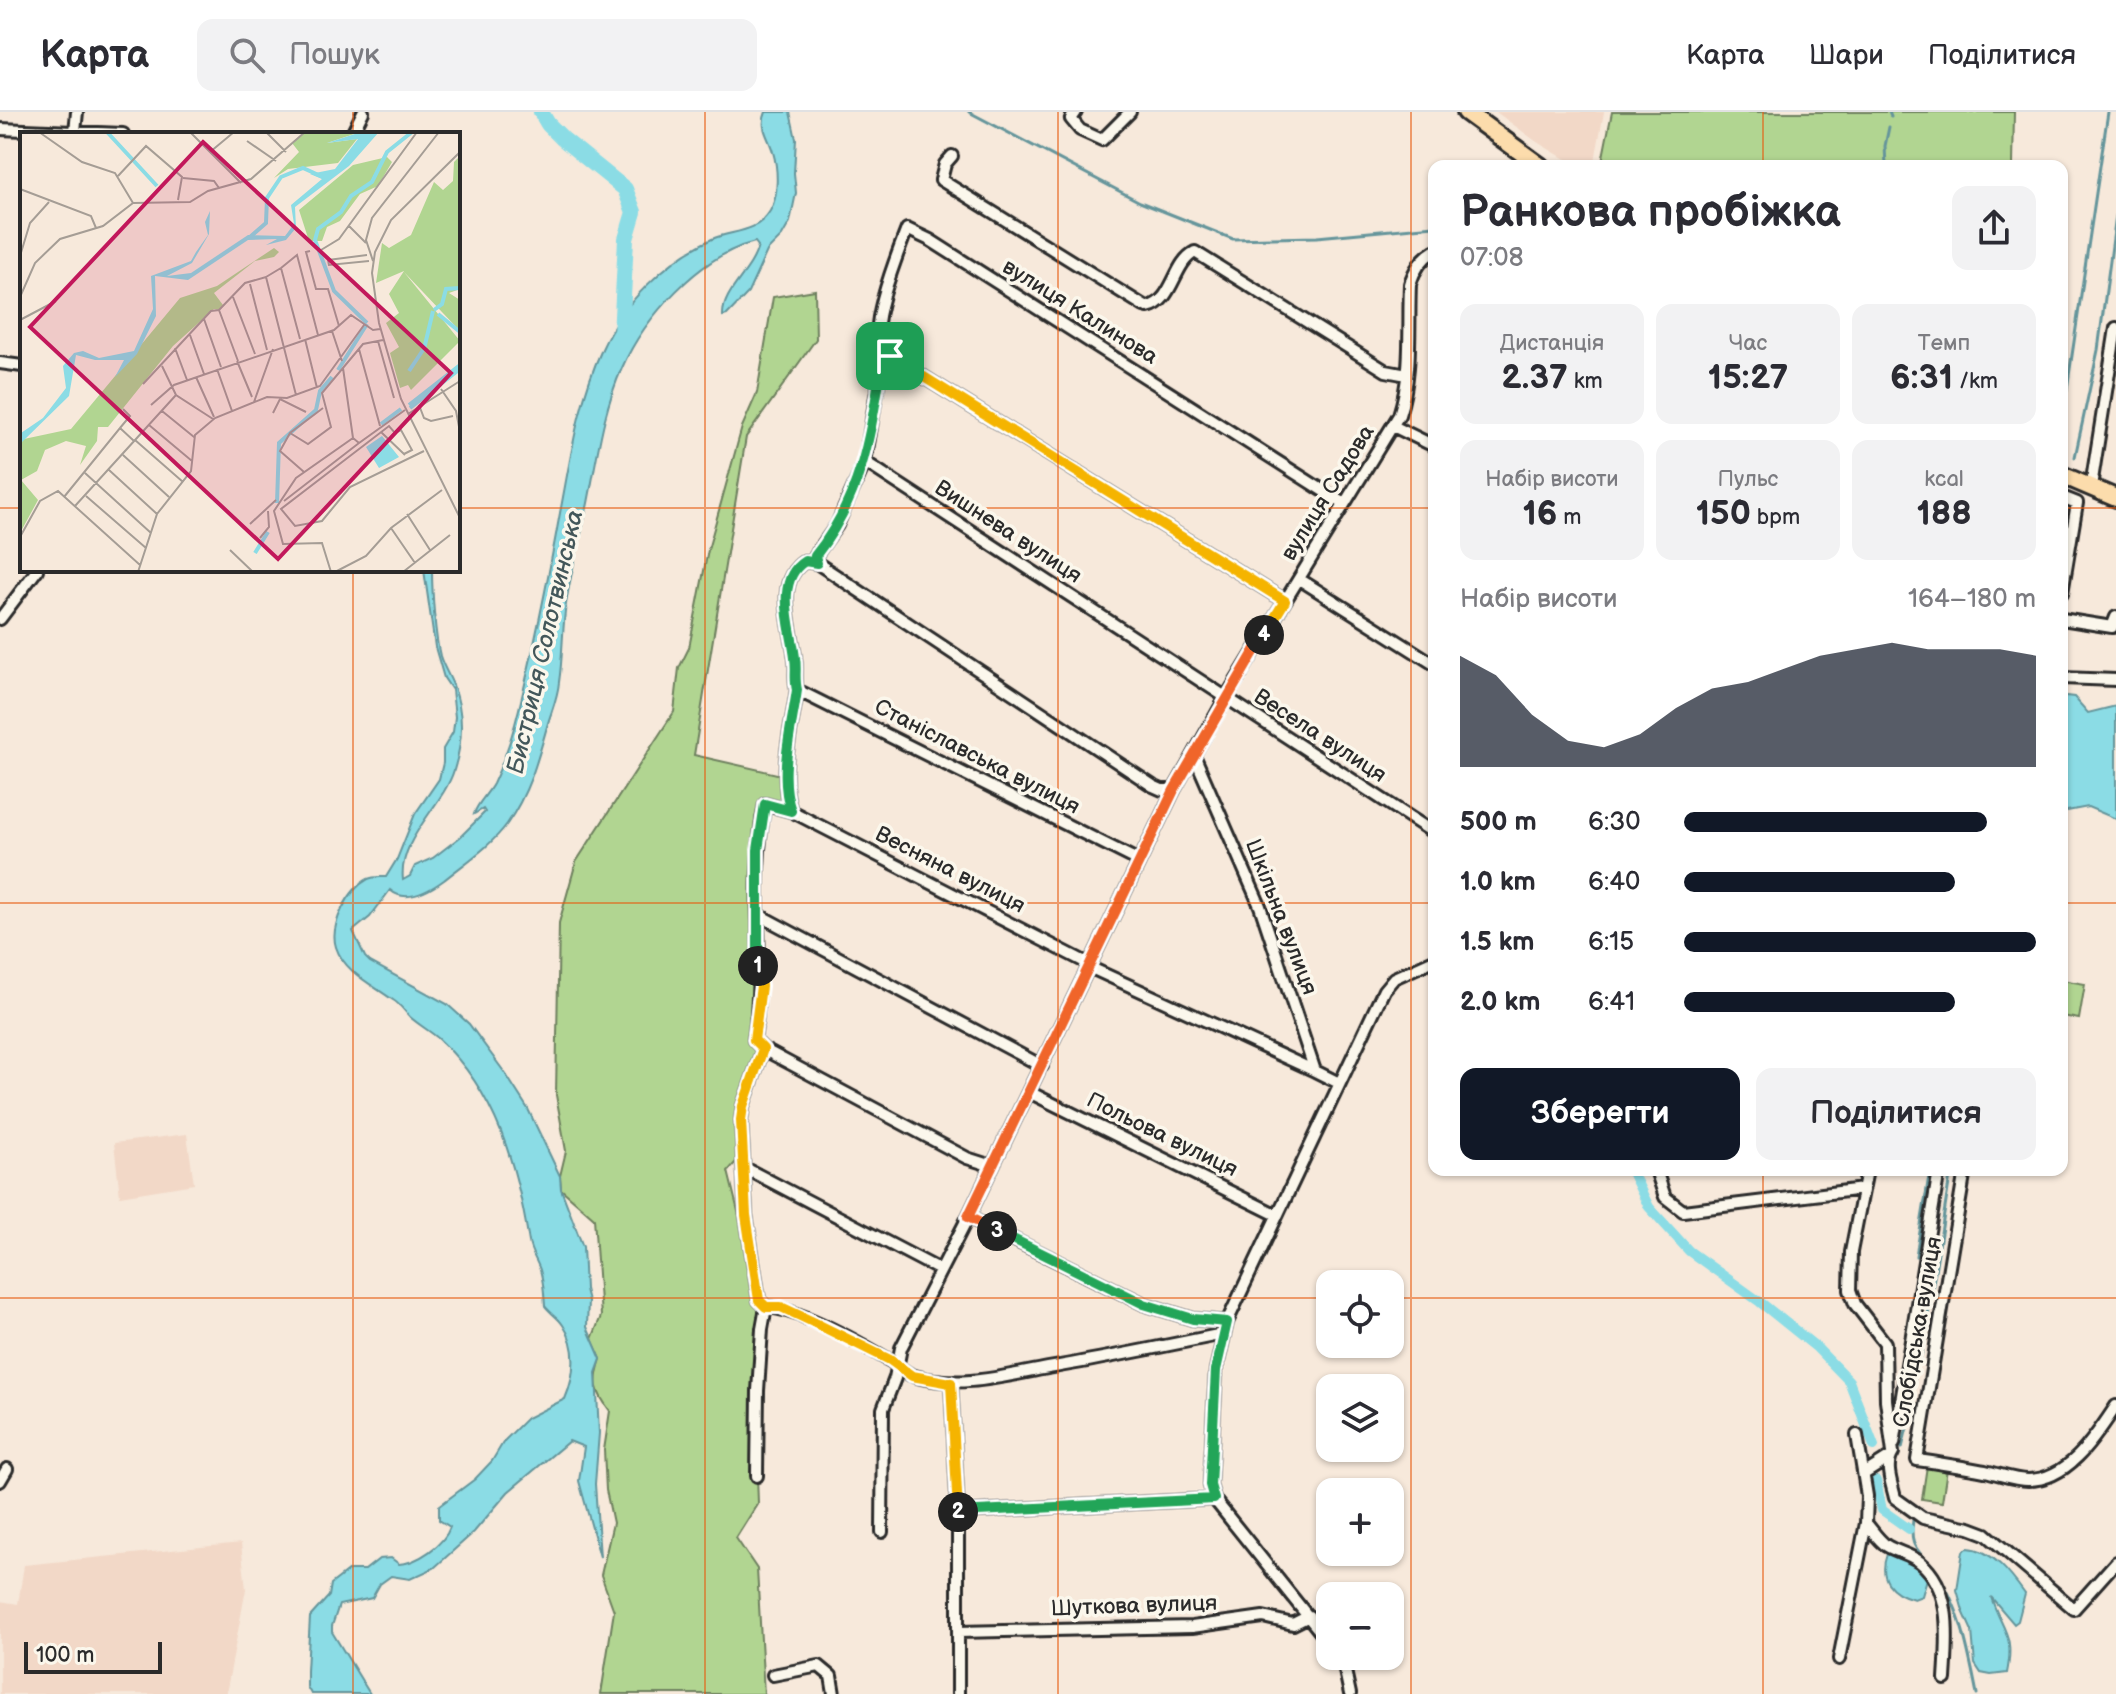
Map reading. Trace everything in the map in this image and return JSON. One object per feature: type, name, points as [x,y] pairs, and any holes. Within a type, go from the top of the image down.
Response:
[{"type":"main road","points":[[1466,112],[1532,160]]},
{"type":"main road","points":[[2068,479],[2116,498]]},
{"type":"street","points":[[0,129],[75,132],[77,112]]},
{"type":"street","points":[[353,132],[363,112]]},
{"type":"street","points":[[1076,112],[1071,119],[1080,130],[1102,140],[1130,112]]},
{"type":"street","points":[[952,156],[945,164],[941,180],[1144,306],[1157,304],[1187,257],[1195,252],[1386,371],[1407,375]]},
{"type":"street","name":"вулиця Калинова","points":[[890,356],[881,346],[877,333],[884,298],[907,229],[930,240],[1344,504]]},
{"type":"street","name":"вулиця Садова","points":[[882,1532],[883,1409],[901,1348],[1042,1066],[1174,790],[1225,699],[1393,426],[1405,397],[1410,284],[1413,274],[1428,255]]},
{"type":"street","points":[[2092,480],[2111,399],[2116,328]]},
{"type":"street","points":[[817,563],[815,556],[837,525],[865,462],[881,367],[885,358],[890,356],[1285,601]]},
{"type":"street","points":[[0,363],[20,366]]},
{"type":"street","points":[[1393,426],[1428,443]]},
{"type":"street","name":"Вишнева вулиця","points":[[865,462],[1225,699]]},
{"type":"street","points":[[2068,499],[2077,503],[2068,557]]},
{"type":"street","points":[[791,811],[786,798],[786,776],[797,690],[794,680],[796,663],[788,624],[788,598],[791,578],[798,565],[805,561],[817,563],[1153,786],[1174,790]]},
{"type":"street","points":[[0,619],[35,572]]},
{"type":"street","points":[[1299,579],[1428,660]]},
{"type":"street","points":[[2068,620],[2112,627],[2116,617]]},
{"type":"street","points":[[2068,678],[2116,680]]},
{"type":"street","name":"Станіславська вулиця","points":[[797,690],[1139,861]]},
{"type":"street","name":"Весела вулиця","points":[[1225,699],[1428,829]]},
{"type":"street","name":"Шкільна вулиця","points":[[1194,755],[1260,906],[1315,1071]]},
{"type":"street","points":[[791,811],[765,804],[758,850],[757,935],[761,986],[754,1040],[763,1049],[967,1158],[992,1166]]},
{"type":"street","name":"Весняна вулиця","points":[[791,811],[1090,966],[1315,1071]]},
{"type":"street","points":[[759,915],[1042,1066]]},
{"type":"street","points":[[1316,1625],[1214,1499],[1210,1485],[1216,1370],[1227,1322],[1384,990],[1405,971],[1428,962]]},
{"type":"street","points":[[763,1049],[741,1120],[746,1215],[754,1276],[759,1300],[766,1307],[781,1307],[912,1376],[951,1383],[982,1380],[1223,1334]]},
{"type":"street","points":[[1315,1071],[1339,1083]]},
{"type":"street","name":"Польова вулиця","points":[[1029,1092],[1277,1215]]},
{"type":"street","points":[[745,1168],[940,1270]]},
{"type":"street","points":[[1658,1176],[1665,1197],[1683,1211],[1863,1189]]},
{"type":"street","points":[[1866,1176],[1851,1252],[1850,1290],[1855,1304],[1885,1343],[1891,1456]]},
{"type":"street","points":[[1938,1176],[1891,1456],[1890,1476],[1895,1498],[1912,1513],[1986,1534],[2074,1609],[2116,1562]]},
{"type":"street","name":"Слобідська вулиця","points":[[1964,1176],[1917,1460],[2017,1479],[2047,1477],[2065,1468],[2080,1454],[2116,1406]]},
{"type":"street","points":[[968,1217],[1144,1304],[1193,1319],[1227,1322]]},
{"type":"street","points":[[757,1476],[761,1330],[766,1307]]},
{"type":"street","points":[[951,1383],[958,1512],[958,1694]]},
{"type":"street","points":[[1839,1659],[1866,1523],[1867,1496],[1857,1435]]},
{"type":"street","points":[[1864,1474],[1891,1456]]},
{"type":"street","points":[[0,1481],[7,1469]]},
{"type":"street","points":[[958,1512],[1214,1499]]},
{"type":"street","points":[[1866,1523],[1887,1546],[1922,1563],[1941,1589],[1947,1634],[1945,1679]]},
{"type":"street","name":"Шуткова вулиця","points":[[958,1632],[1192,1627],[1263,1617],[1293,1624],[1309,1616]]},
{"type":"street","points":[[773,1675],[819,1666],[831,1676],[834,1694]]},
{"type":"street","points":[[1345,1670],[1350,1694]]},
{"type":"shaded area","points":[[1496,112],[1604,112],[1595,160],[1567,160]]},
{"type":"shaded area","points":[[187,1134],[194,1184],[120,1196],[114,1143]]},
{"type":"shaded area","points":[[241,1543],[246,1589],[226,1694],[0,1694],[0,1601],[18,1604],[24,1565]]},
{"type":"green space","points":[[1612,112],[2014,112],[2013,160],[1602,160]]},
{"type":"green space","points":[[815,290],[816,339],[746,437],[694,755],[786,776],[791,811],[765,804],[754,1040],[763,1049],[743,1106],[742,1155],[728,1171],[754,1276],[766,1307],[758,1503],[736,1538],[757,1569],[764,1694],[601,1694],[614,1611],[601,1575],[613,1523],[606,1490],[604,1450],[610,1411],[597,1386],[601,1359],[592,1339],[601,1316],[594,1218],[561,1189],[560,1176],[566,1151],[556,1095],[559,923],[576,862],[674,712],[679,668],[689,648],[708,550],[742,427],[757,393],[773,297]]},
{"type":"green space","points":[[2068,981],[2085,984],[2079,1019],[2068,1017]]},
{"type":"green space","points":[[1927,1466],[1947,1469],[1942,1502],[1922,1499]]},
{"type":"water","points":[[766,112],[790,112],[796,139],[796,193],[790,222],[782,236],[767,251],[748,293],[727,315],[723,316],[727,298],[755,255],[758,246],[755,242],[714,260],[676,291],[644,329],[622,368],[605,417],[571,579],[557,692],[536,763],[521,800],[493,840],[444,880],[425,892],[410,896],[390,890],[370,917],[353,931],[370,962],[447,1004],[469,1024],[528,1109],[560,1176],[561,1189],[583,1247],[587,1327],[601,1359],[596,1373],[599,1433],[595,1484],[600,1557],[579,1481],[584,1447],[569,1441],[508,1492],[474,1532],[434,1568],[410,1579],[391,1576],[380,1584],[372,1598],[339,1605],[332,1632],[370,1694],[311,1694],[307,1687],[310,1617],[329,1596],[331,1584],[349,1570],[365,1570],[379,1559],[391,1558],[399,1564],[406,1563],[436,1546],[450,1527],[439,1520],[439,1506],[475,1479],[492,1461],[504,1441],[527,1418],[565,1399],[573,1371],[573,1352],[568,1334],[545,1306],[541,1275],[530,1245],[511,1159],[490,1107],[459,1060],[439,1039],[352,971],[336,947],[335,928],[342,908],[361,884],[370,878],[386,877],[397,859],[415,814],[439,779],[443,749],[453,732],[452,690],[444,678],[435,647],[424,572],[432,572],[438,647],[457,695],[461,737],[448,783],[407,851],[403,880],[410,876],[415,866],[433,858],[460,837],[485,812],[483,809],[474,814],[497,775],[517,718],[576,430],[602,349],[621,316],[663,271],[712,239],[751,228],[770,211],[775,198],[777,174],[764,118]]},
{"type":"water","points":[[2068,696],[2074,697],[2088,713],[2116,706],[2116,819],[2088,807],[2068,811]]},
{"type":"water","points":[[1968,1548],[1993,1558],[2025,1594],[2018,1621],[2014,1624],[1991,1597],[2008,1640],[2007,1673],[1981,1673],[1975,1664],[1972,1631],[1957,1590],[1963,1551]]},
{"type":"water","points":[[1900,1551],[1928,1575],[1922,1596],[1914,1599],[1888,1584],[1884,1571],[1887,1554]]},
{"type":"waterway","name":"Бистриця Солотвинська","points":[[541,112],[563,139],[625,189],[634,212],[626,239],[621,336]]},
{"type":"waterway","points":[[969,112],[1140,202],[1233,239],[1317,237],[1428,227]]},
{"type":"waterway","points":[[1889,112],[1891,117]]},
{"type":"waterway","points":[[2068,382],[2108,112]]},
{"type":"waterway","points":[[1886,160],[1889,127]]},
{"type":"waterway","points":[[2075,457],[2098,350],[2116,216]]},
{"type":"waterway","points":[[1634,1176],[1649,1207],[1689,1251],[1816,1347],[1849,1381],[1874,1446]]},
{"type":"waterway","points":[[1916,1256],[1929,1176]]},
{"type":"waterway","points":[[1902,1448],[1911,1411],[1915,1369],[1922,1353],[1950,1176]]},
{"type":"waterway","points":[[1876,1481],[1882,1510],[1909,1529]]},
{"type":"waterway","points":[[1913,1520],[1913,1542],[1932,1568]]},
{"type":"waterway","points":[[1937,1574],[1958,1616],[1977,1694]]},
{"type":"route","points":[[890,356],[1285,601],[1174,790],[968,1217],[1144,1304],[1193,1319],[1227,1322],[1216,1370],[1210,1485],[1214,1499],[958,1512],[951,1383],[905,1373],[890,1360],[781,1307],[766,1307],[759,1300],[746,1215],[741,1120],[763,1049],[754,1040],[761,986],[757,935],[761,826],[765,804],[791,811],[786,798],[786,776],[797,690],[794,680],[796,663],[786,607],[791,578],[798,565],[805,561],[817,563],[815,556],[827,542],[848,504],[865,462],[881,367],[885,358],[890,356]]}]
